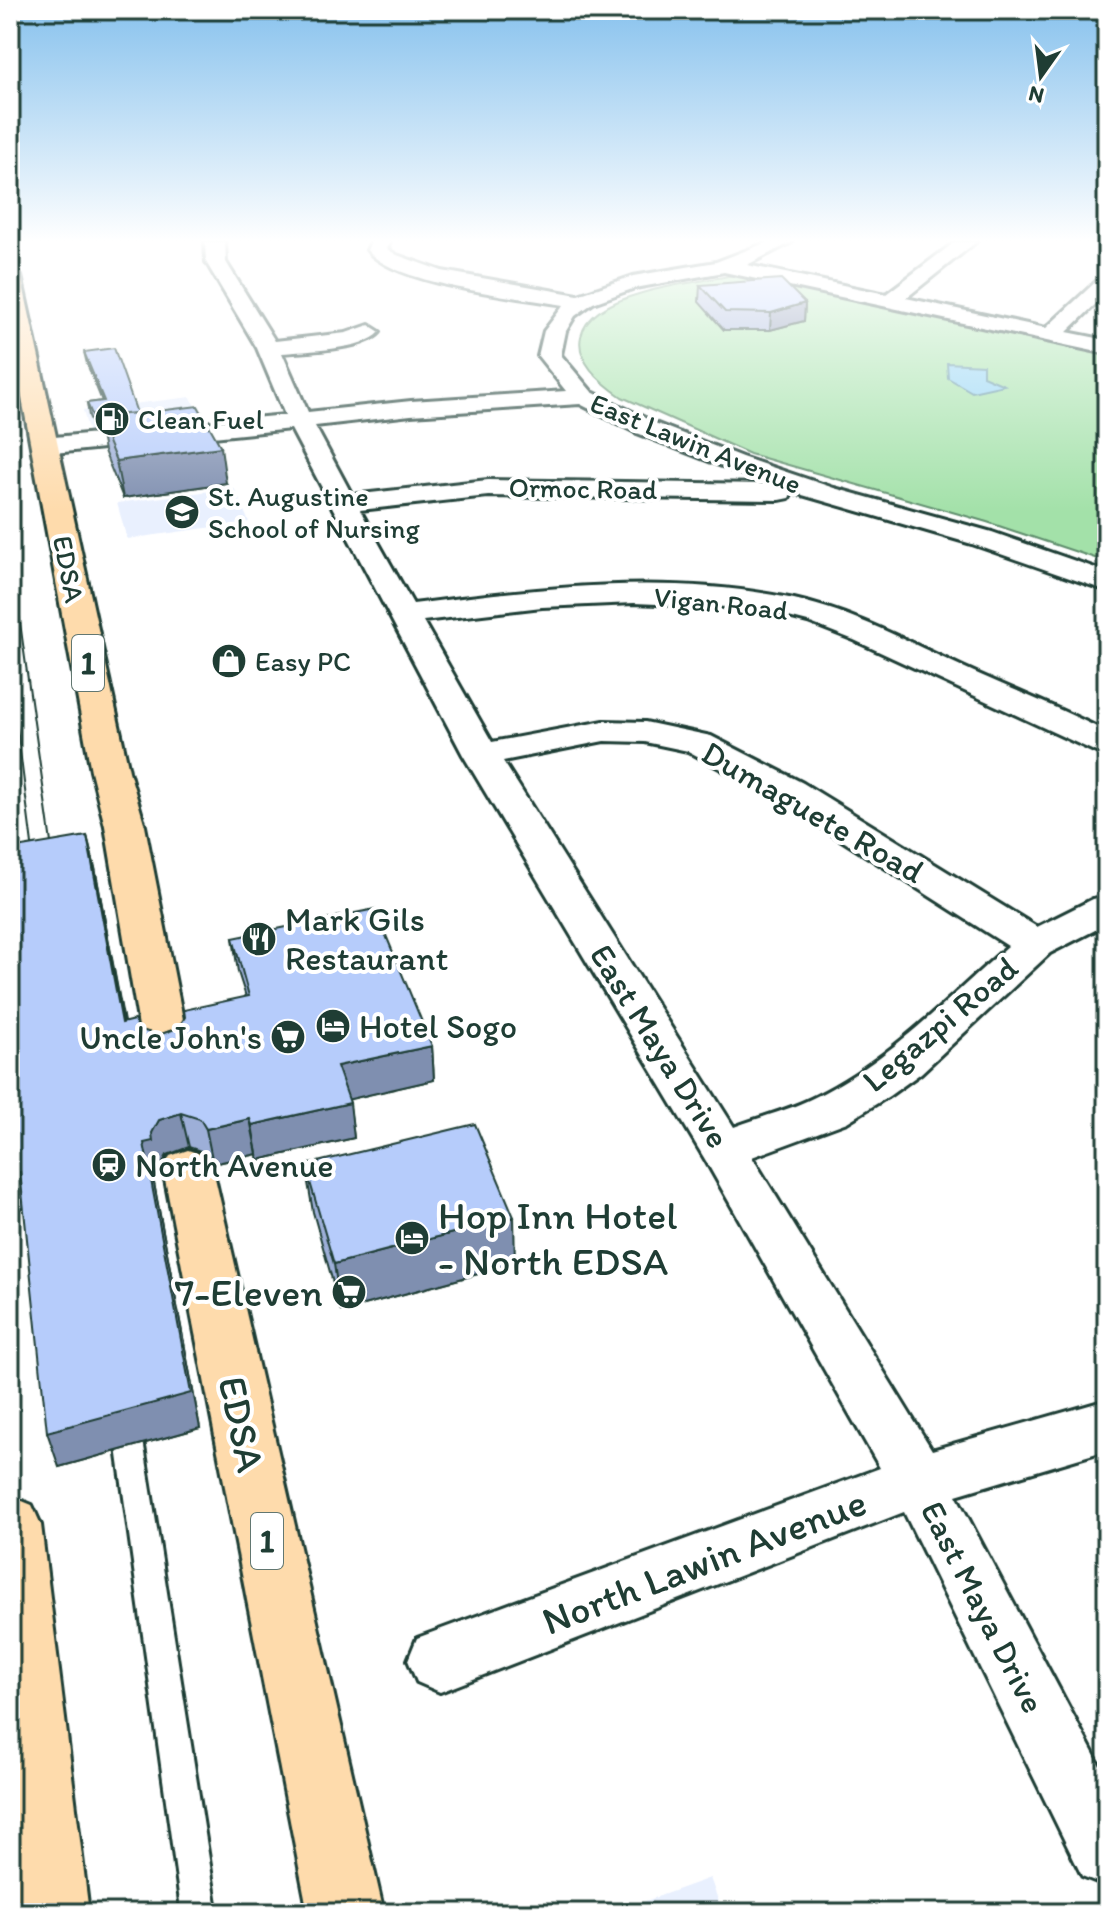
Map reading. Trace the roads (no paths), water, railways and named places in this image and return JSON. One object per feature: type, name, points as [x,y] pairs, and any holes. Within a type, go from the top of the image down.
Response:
[{"type":"highway","name":"EDSA","points":[[21,332],[110,771],[125,826],[166,1050]]},
{"type":"highway","name":"EDSA","points":[[188,1169],[346,1913]]},
{"type":"highway","points":[[10,1525],[51,1913]]},
{"type":"street","name":"East Maya Drive","points":[[258,332],[343,504],[481,755],[723,1149],[918,1480],[1107,1851]]},
{"type":"street","points":[[268,348],[349,339],[369,332]]},
{"type":"street","points":[[554,332],[549,356],[584,397]]},
{"type":"street","points":[[1036,332],[1107,347]]},
{"type":"street","points":[[1051,335],[1054,332]]},
{"type":"street","name":"East Lawin Avenue","points":[[45,450],[144,443],[176,435],[299,420],[501,400],[584,397],[646,428],[718,457],[824,494],[982,538],[1107,582]]},
{"type":"street","name":"Ormoc Road","points":[[343,504],[520,487],[824,494]]},
{"type":"street","name":"Vigan Road","points":[[404,614],[508,600],[612,594],[694,595],[772,604],[874,638],[1107,746]]},
{"type":"street","name":"Dumaguete Road","points":[[481,755],[604,731],[645,732],[699,743],[790,791],[1035,944]]},
{"type":"street","name":"Legazpi Road","points":[[723,1149],[830,1110],[873,1085],[905,1062],[1035,944],[1107,908]]},
{"type":"street","name":"North Lawin Avenue","points":[[440,1660],[918,1480],[1107,1425]]},
{"type":"water","points":[[947,363],[983,365],[983,376],[1004,385],[972,392],[948,378]]},
{"type":"tram line","points":[[10,552],[54,864]]},
{"type":"tram line","points":[[10,673],[35,868]]},
{"type":"tram line","points":[[145,1443],[219,1913]]},
{"type":"tram line","points":[[116,1451],[180,1913]]},
{"type":"place","name":"Clean Fuel","points":[[112,419]]},
{"type":"place","name":"St. Augustine School of Nursing","points":[[182,512]]},
{"type":"place","name":"Easy PC","points":[[229,661]]},
{"type":"place","name":"Mark Gils Restaurant","points":[[259,939]]},
{"type":"place","name":"Hotel Sogo","points":[[333,1026]]},
{"type":"place","name":"Uncle John's","points":[[288,1037]]},
{"type":"place","name":"North Avenue","points":[[109,1165]]},
{"type":"place","name":"Hop Inn Hotel - North EDSA","points":[[412,1238]]},
{"type":"place","name":"7-Eleven","points":[[349,1292]]}]
